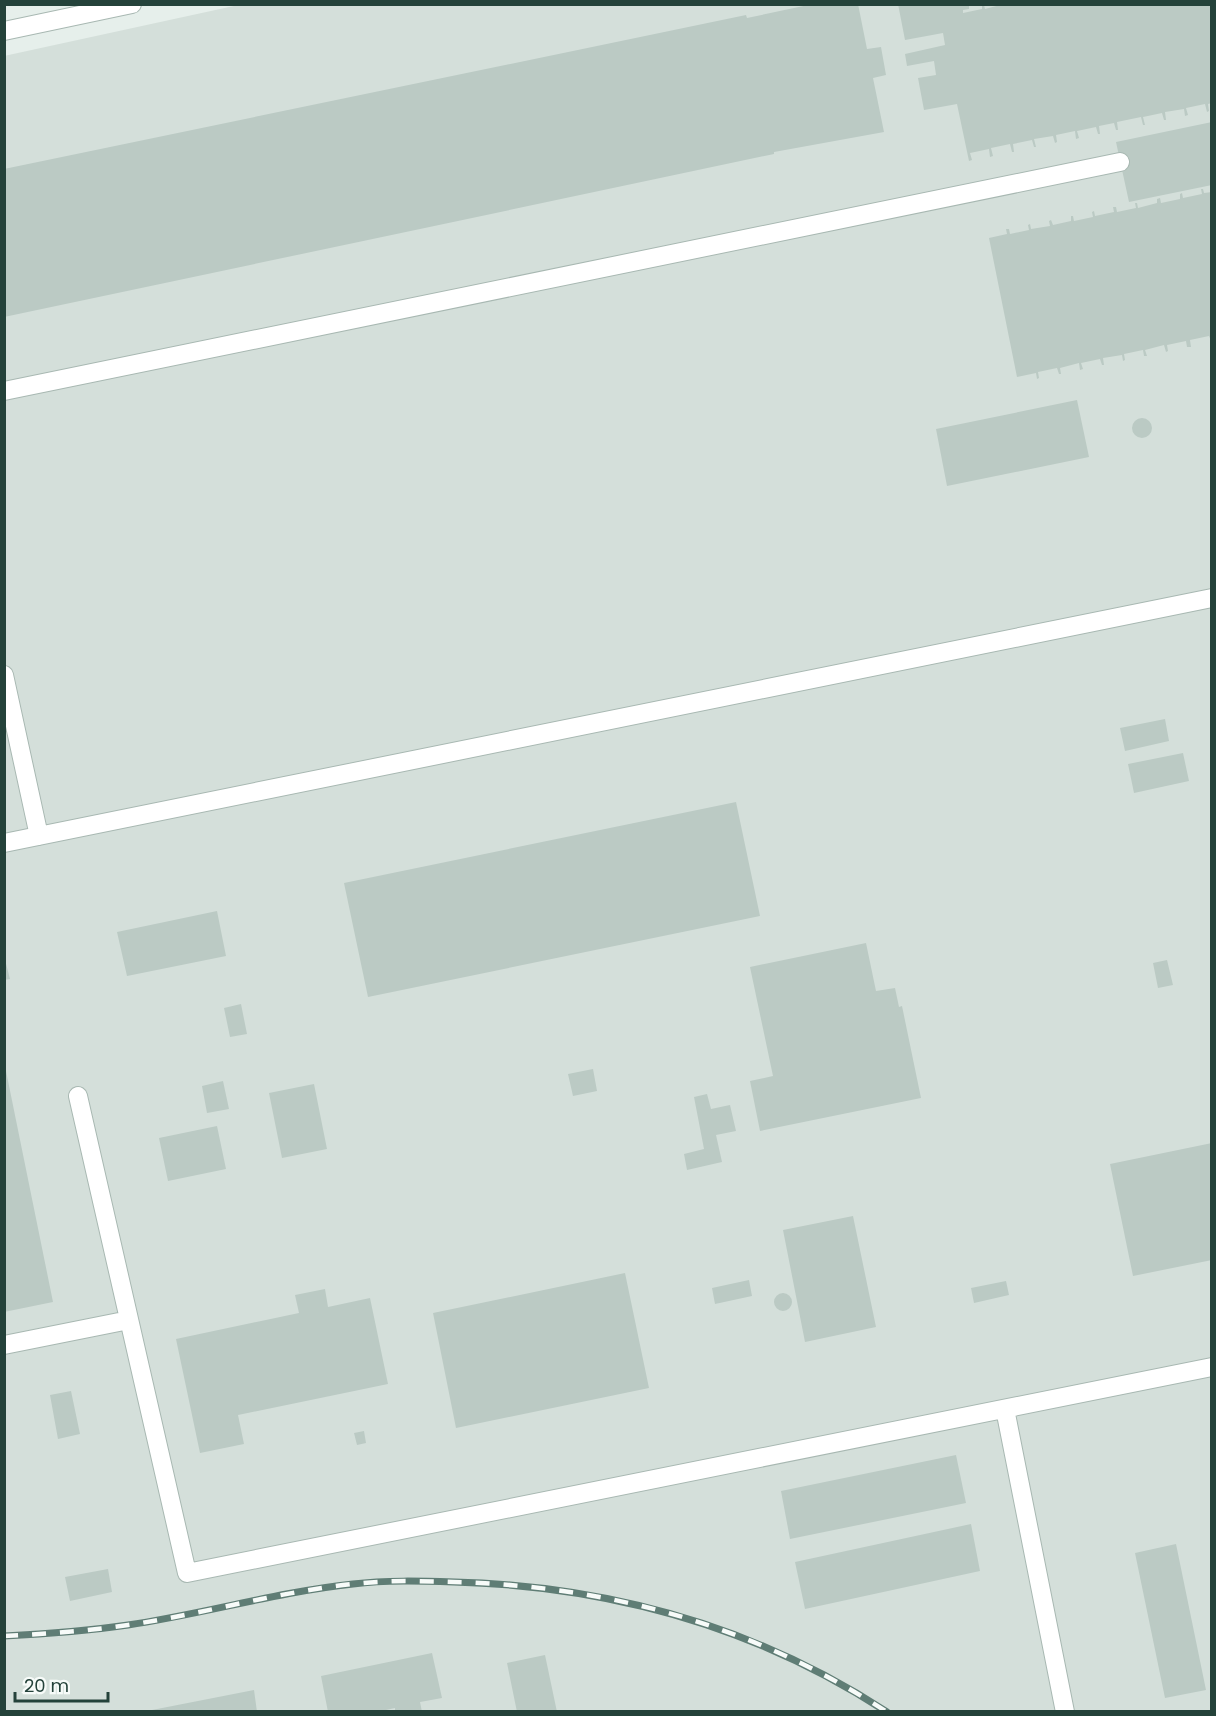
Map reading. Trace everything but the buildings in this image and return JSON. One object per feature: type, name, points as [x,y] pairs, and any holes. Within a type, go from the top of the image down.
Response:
[{"type":"street","points":[[4,31],[132,4]]},
{"type":"street","points":[[4,391],[1120,162]]},
{"type":"street","points":[[4,843],[1212,598]]},
{"type":"street","points":[[4,675],[39,836]]},
{"type":"street","points":[[78,1096],[187,1573],[1212,1367]]},
{"type":"street","points":[[4,1345],[129,1320]]},
{"type":"street","points":[[1005,1409],[1065,1712]]},
{"type":"shaded area","points":[[243,4],[1211,5],[1211,1711],[5,1711],[4,56]]},
{"type":"railway","points":[[4,1636],[128,1625],[296,1592],[365,1583],[429,1581],[512,1585],[625,1602],[680,1616],[733,1634],[786,1656],[837,1682],[887,1712]]}]
